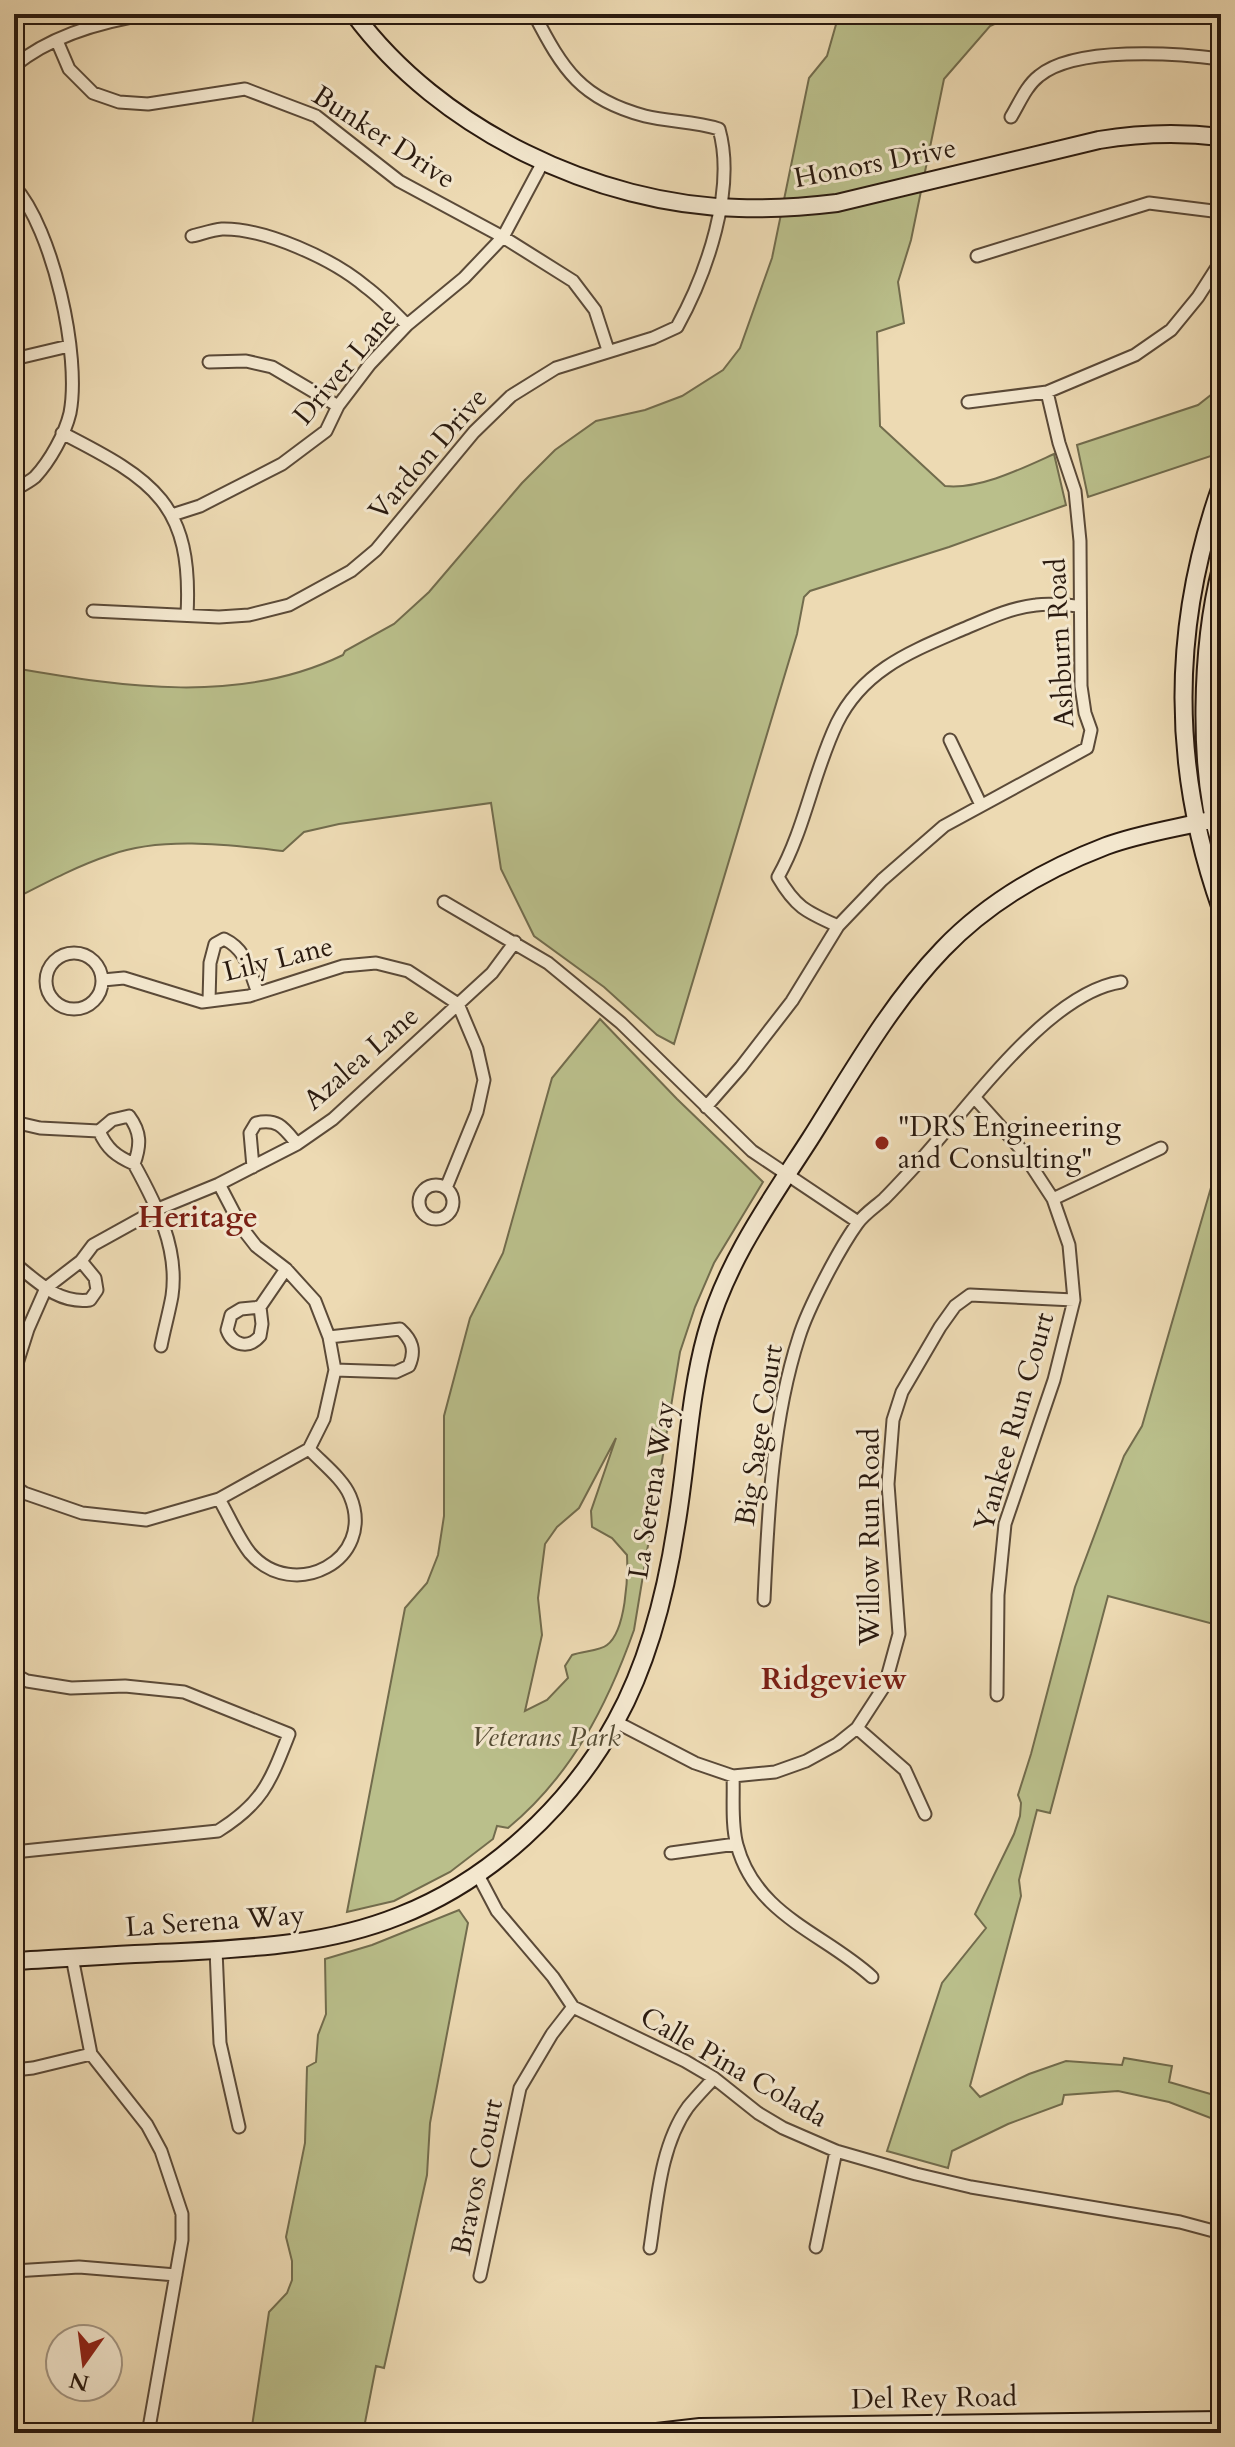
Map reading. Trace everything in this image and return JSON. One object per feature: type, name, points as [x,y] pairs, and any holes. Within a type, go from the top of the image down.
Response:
[{"type":"main road","name":"Honors Drive","points":[[354,14],[392,57],[439,99],[492,136],[543,162],[616,188],[719,207],[798,207],[837,203],[1099,140],[1141,133],[1182,132],[1221,137]]},
{"type":"main road","points":[[1221,486],[1207,527],[1193,589],[1184,664],[1184,737],[1196,824],[1221,909]]},
{"type":"main road","points":[[1221,568],[1212,615],[1206,684],[1207,760],[1214,819],[1221,847]]},
{"type":"main road","name":"La Serena Way","points":[[14,1961],[274,1947],[329,1937],[408,1912],[478,1875],[512,1849],[543,1819],[585,1768],[616,1722],[652,1632],[671,1553],[696,1376],[721,1294],[745,1241],[911,985],[972,922],[1036,877],[1109,844],[1214,819]]},
{"type":"main road","name":"Del Rey Road","points":[[648,2433],[700,2427],[1221,2420]]},
{"type":"street","points":[[14,66],[57,41],[110,20],[150,14]]},
{"type":"street","name":"Vardon Drive","points":[[93,611],[144,615],[249,615],[289,605],[351,571],[376,550],[474,432],[511,396],[556,368],[653,338],[677,327],[706,264],[717,226],[726,162],[719,129],[646,116],[599,100],[577,81],[555,53],[534,14]]},
{"type":"street","name":"Bunker Drive","points":[[57,41],[69,69],[93,93],[119,102],[148,104],[245,89],[304,111],[339,132],[399,181],[503,237],[573,281],[595,310],[608,350]]},
{"type":"street","points":[[1011,117],[1039,76],[1057,66],[1113,54],[1150,53],[1221,59]]},
{"type":"street","name":"Driver Lane","points":[[172,515],[200,506],[282,464],[326,431],[338,406],[370,364],[407,325],[464,278],[503,237],[543,162]]},
{"type":"street","points":[[14,490],[34,478],[62,433],[69,415],[74,380],[61,300],[50,259],[40,230],[15,189]]},
{"type":"street","points":[[977,256],[1149,203],[1221,212]]},
{"type":"street","points":[[192,236],[219,229],[243,230],[273,238],[325,261],[364,285],[407,325]]},
{"type":"street","points":[[968,402],[1047,392],[1135,355],[1171,330],[1221,261]]},
{"type":"street","points":[[14,359],[69,346]]},
{"type":"street","points":[[209,362],[246,361],[272,367],[338,406]]},
{"type":"street","name":"Ashburn Road","points":[[706,1107],[792,1001],[838,926],[882,880],[944,826],[1087,748],[1091,730],[1081,686],[1080,541],[1075,491],[1047,392]]},
{"type":"street","points":[[62,433],[109,456],[146,481],[172,515],[184,545],[189,578],[187,615]]},
{"type":"street","points":[[838,926],[809,913],[791,899],[778,877],[789,858],[826,748],[850,700],[883,668],[901,656],[1001,613],[1036,605],[1079,606]]},
{"type":"street","points":[[950,740],[981,805]]},
{"type":"street","points":[[444,902],[548,963],[584,991],[752,1151],[858,1222]]},
{"type":"street","points":[[209,1001],[210,963],[215,944],[224,939],[238,946],[258,993]]},
{"type":"street","name":"Azalea Lane","points":[[46,1288],[81,1261],[93,1245],[158,1209],[219,1184],[297,1144],[333,1119],[492,973],[515,942]]},
{"type":"street","points":[[78,953],[96,962],[103,980],[98,997],[85,1007],[76,1009],[67,1008],[52,999],[46,982],[47,972],[59,957],[78,953]]},
{"type":"street","name":"Lily Lane","points":[[103,980],[124,978],[209,1001],[258,993],[343,966],[376,963],[408,971],[458,1004]]},
{"type":"street","name":"Big Sage Court","points":[[764,1600],[768,1515],[786,1381],[800,1333],[858,1222],[920,1161],[974,1097],[1047,1020],[1101,985],[1121,982]]},
{"type":"street","points":[[446,1188],[477,1112],[484,1080],[477,1049],[458,1004]]},
{"type":"street","name":"Yankee Run Court","points":[[974,1097],[1019,1147],[1053,1199],[1069,1245],[1074,1300],[1054,1380],[1005,1524],[998,1595],[997,1695]]},
{"type":"street","points":[[14,1122],[40,1128],[99,1131],[112,1120],[129,1116],[136,1126],[139,1139],[134,1164]]},
{"type":"street","points":[[253,1167],[250,1133],[256,1123],[275,1121],[283,1125],[297,1144]]},
{"type":"street","points":[[99,1131],[104,1143],[115,1155],[134,1164],[158,1209],[171,1252],[172,1293],[161,1346]]},
{"type":"street","points":[[1053,1199],[1161,1148]]},
{"type":"street","points":[[14,1486],[24,1493],[82,1513],[146,1520],[219,1499],[309,1449],[324,1419],[335,1370],[329,1337],[315,1301],[286,1269],[256,1246],[242,1228],[219,1184]]},
{"type":"street","points":[[14,1212],[17,1226],[14,1245]]},
{"type":"street","points":[[14,1263],[59,1298],[75,1302],[90,1300],[97,1290],[95,1278],[81,1261]]},
{"type":"street","points":[[260,1307],[286,1269]]},
{"type":"street","points":[[14,1373],[28,1329],[46,1288]]},
{"type":"street","name":"Willow Run Road","points":[[616,1722],[695,1763],[733,1776],[775,1772],[806,1761],[837,1744],[857,1728],[885,1685],[899,1634],[888,1484],[893,1420],[902,1392],[955,1306],[970,1295],[1074,1300]]},
{"type":"street","points":[[329,1337],[400,1329],[413,1346],[409,1366],[396,1372],[335,1370]]},
{"type":"street","points":[[219,1499],[251,1554],[271,1568],[293,1576],[324,1570],[343,1556],[353,1536],[355,1512],[349,1492],[309,1449]]},
{"type":"street","points":[[14,1674],[27,1681],[71,1688],[125,1686],[184,1692],[289,1734],[262,1796],[243,1816],[218,1831],[14,1852]]},
{"type":"street","points":[[857,1728],[905,1770],[925,1814]]},
{"type":"street","points":[[733,1776],[736,1844],[755,1883],[774,1906],[794,1923],[851,1957],[872,1977]]},
{"type":"street","points":[[671,1853],[736,1844]]},
{"type":"street","name":"Calle Pina Colada","points":[[478,1875],[497,1911],[553,1977],[573,2007],[685,2061],[783,2128],[836,2151],[916,2174],[971,2187],[1180,2222],[1221,2233]]},
{"type":"street","points":[[216,1950],[220,2043],[239,2127]]},
{"type":"street","points":[[72,1957],[91,2054],[147,2125],[161,2151],[182,2214],[182,2240],[149,2428]]},
{"type":"street","name":"Bravos Court","points":[[480,2276],[520,2088],[552,2034],[573,2007]]},
{"type":"street","points":[[14,2070],[91,2054]]},
{"type":"street","points":[[650,2248],[663,2168],[673,2139],[686,2109],[714,2078]]},
{"type":"street","points":[[816,2247],[836,2151]]},
{"type":"street","points":[[14,2271],[79,2267],[176,2275]]},
{"type":"green space","points":[[839,14],[1017,14],[990,26],[944,79],[911,240],[898,282],[904,323],[877,332],[880,426],[945,486],[986,481],[1054,454],[1066,505],[949,547],[810,591],[804,597],[797,634],[674,1044],[657,1035],[604,987],[534,936],[501,869],[491,803],[339,824],[304,832],[283,851],[196,844],[130,849],[85,864],[14,899],[14,668],[139,685],[222,686],[263,681],[304,671],[343,655],[394,624],[429,592],[522,483],[555,450],[596,421],[645,410],[682,396],[723,370],[740,348],[772,258],[809,78],[827,56]]},
{"type":"green space","points":[[1221,387],[1221,447],[1217,454],[1088,497],[1077,445],[1198,405]]},
{"type":"green space","name":"Veterans Park","points":[[600,1019],[763,1182],[714,1263],[680,1352],[634,1630],[599,1712],[550,1786],[508,1828],[497,1826],[493,1839],[450,1872],[394,1901],[347,1912],[405,1608],[427,1583],[438,1555],[444,1516],[444,1416],[470,1318],[503,1253],[552,1078]],"holes":[[[616,1438],[591,1511],[592,1527],[612,1538],[627,1555],[622,1616],[607,1645],[572,1655],[565,1666],[568,1678],[547,1700],[525,1711],[542,1635],[538,1598],[545,1544],[557,1527],[579,1508]]]},
{"type":"green space","points":[[1221,1153],[1221,1626],[1108,1596],[1050,1813],[1037,1810],[1019,1880],[1021,1896],[970,2086],[980,2097],[1066,2061],[1122,2065],[1124,2058],[1172,2066],[1169,2082],[1221,2097],[1221,2122],[1169,2102],[1118,2091],[1064,2095],[1062,2104],[1008,2124],[952,2151],[948,2168],[887,2151],[942,1983],[986,1928],[975,1914],[1020,1816],[1018,1795],[1075,1587],[1124,1456],[1142,1426]]},
{"type":"green space","points":[[459,1910],[468,1923],[430,2123],[427,2175],[384,2368],[376,2366],[363,2433],[251,2433],[269,2312],[287,2293],[292,2280],[292,2261],[286,2237],[305,2143],[307,2067],[316,2062],[318,2035],[326,2014],[325,1959],[372,1945]]},
{"type":"place","name":"\"DRS Engineering and Consulting\"","points":[[882,1143]]},
{"type":"district","name":"Heritage","points":[[198,1217]]},
{"type":"district","name":"Ridgeview","points":[[834,1679]]}]
